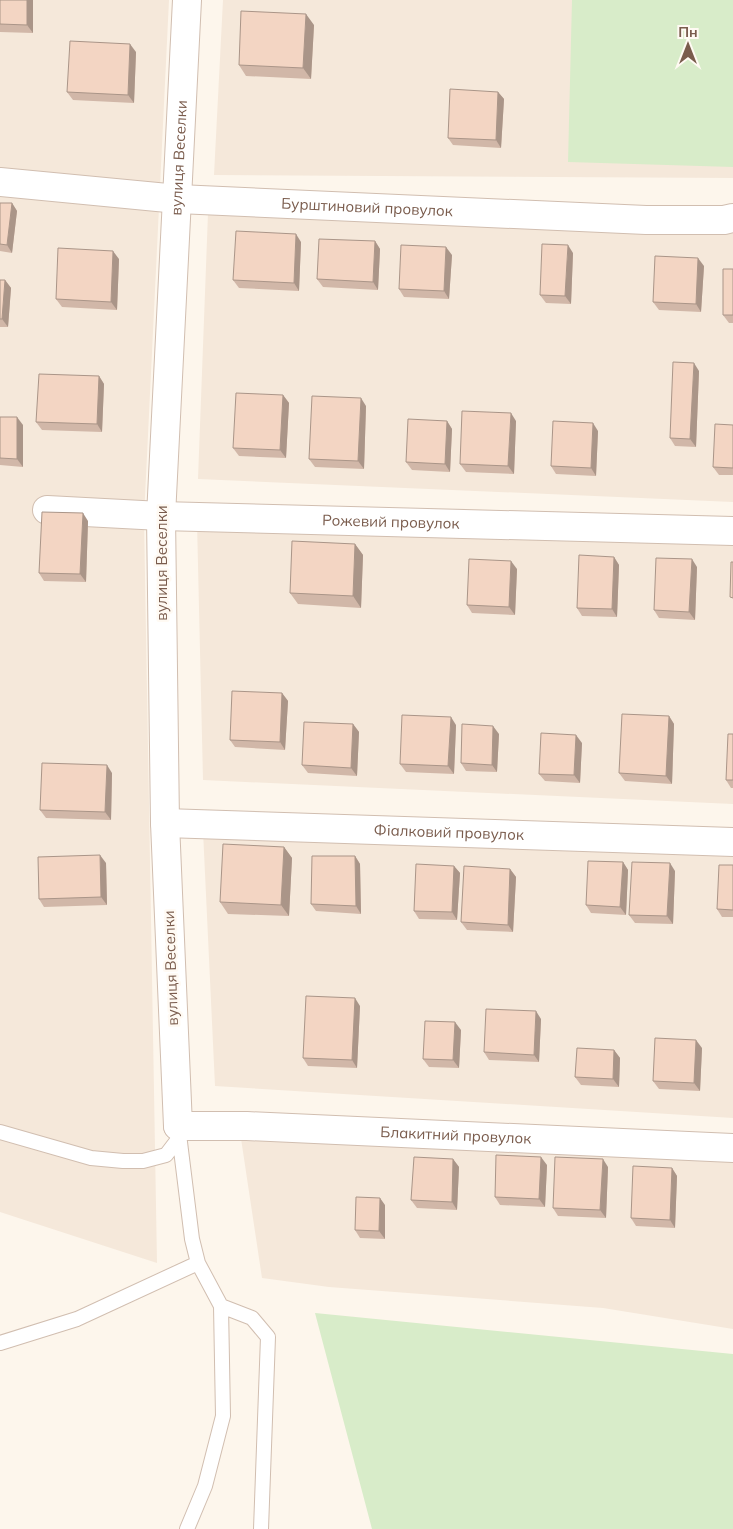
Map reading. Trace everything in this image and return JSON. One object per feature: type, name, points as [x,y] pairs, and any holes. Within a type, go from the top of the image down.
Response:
[{"type":"street","name":"вулиця Веселки","points":[[178,1132],[165,822],[161,516],[187,0]]},
{"type":"street","name":"Бурштиновий провулок","points":[[0,182],[178,199],[646,220],[724,220],[733,218]]},
{"type":"street","name":"Рожевий провулок","points":[[47,510],[161,516],[733,531]]},
{"type":"street","name":"Фіалковий провулок","points":[[165,822],[733,842]]},
{"type":"street","name":"Блакитний провулок","points":[[178,1132],[257,1126],[733,1148]]},
{"type":"lane","points":[[0,1132],[91,1158],[124,1161],[142,1161],[166,1156],[178,1132]]},
{"type":"lane","points":[[178,1132],[192,1238],[198,1263],[221,1306],[223,1416],[205,1486],[187,1529]]},
{"type":"lane","points":[[0,1343],[77,1318],[198,1263]]},
{"type":"lane","points":[[221,1306],[252,1318],[268,1337],[261,1529]]},
{"type":"shaded area","points":[[0,0],[169,0],[144,518],[157,1263],[0,1212]]},
{"type":"shaded area","points":[[223,0],[733,0],[733,178],[214,175]]},
{"type":"shaded area","points":[[208,213],[733,227],[733,502],[198,479]]},
{"type":"shaded area","points":[[197,522],[733,538],[733,804],[203,780]]},
{"type":"shaded area","points":[[203,831],[733,848],[733,1118],[215,1086]]},
{"type":"shaded area","points":[[240,1132],[733,1155],[733,1329],[603,1308],[329,1287],[262,1278]]},
{"type":"green space","points":[[572,0],[733,0],[733,167],[568,162]]},
{"type":"green space","points":[[315,1313],[733,1354],[733,1529],[372,1529]]},
{"type":"building","points":[[0,0],[27,0],[27,25],[0,24]]},
{"type":"building","points":[[241,11],[306,14],[303,68],[239,65]]},
{"type":"building","points":[[70,41],[130,44],[128,95],[67,92]]},
{"type":"building","points":[[450,89],[498,92],[496,140],[448,138]]},
{"type":"building","points":[[0,203],[12,203],[7,245],[0,244]]},
{"type":"building","points":[[236,231],[296,234],[294,283],[233,280]]},
{"type":"building","points":[[319,239],[375,241],[373,282],[317,279]]},
{"type":"building","points":[[542,244],[568,245],[565,296],[540,295]]},
{"type":"building","points":[[401,245],[446,247],[444,291],[399,289]]},
{"type":"building","points":[[58,248],[113,251],[111,302],[56,299]]},
{"type":"building","points":[[655,256],[698,258],[696,304],[653,302]]},
{"type":"building","points":[[723,269],[733,269],[733,315],[723,315]]},
{"type":"building","points":[[0,280],[5,280],[2,319],[0,319]]},
{"type":"building","points":[[673,362],[694,363],[690,439],[670,438]]},
{"type":"building","points":[[39,374],[99,376],[97,424],[36,422]]},
{"type":"building","points":[[236,393],[283,395],[280,450],[233,448]]},
{"type":"building","points":[[312,396],[361,398],[358,461],[309,459]]},
{"type":"building","points":[[462,411],[511,413],[508,466],[460,464]]},
{"type":"building","points":[[0,417],[17,417],[17,459],[0,458]]},
{"type":"building","points":[[408,419],[447,421],[445,464],[406,462]]},
{"type":"building","points":[[553,421],[593,423],[591,468],[551,466]]},
{"type":"building","points":[[715,424],[733,425],[733,468],[713,467]]},
{"type":"building","points":[[42,512],[83,513],[80,574],[39,573]]},
{"type":"building","points":[[292,541],[355,544],[353,596],[290,593]]},
{"type":"building","points":[[579,555],[614,557],[612,609],[577,608]]},
{"type":"building","points":[[656,558],[692,559],[689,612],[654,610]]},
{"type":"building","points":[[469,559],[511,561],[509,607],[467,605]]},
{"type":"building","points":[[731,562],[733,562],[733,598],[730,597]]},
{"type":"building","points":[[232,691],[282,693],[280,742],[230,740]]},
{"type":"building","points":[[622,714],[669,716],[666,776],[619,773]]},
{"type":"building","points":[[402,715],[451,717],[448,766],[400,764]]},
{"type":"building","points":[[304,722],[353,724],[351,768],[302,765]]},
{"type":"building","points":[[462,724],[493,726],[492,765],[461,763]]},
{"type":"building","points":[[541,733],[576,735],[574,775],[539,774]]},
{"type":"building","points":[[728,734],[733,734],[733,780],[726,780]]},
{"type":"building","points":[[42,763],[107,765],[105,812],[40,810]]},
{"type":"building","points":[[223,844],[284,847],[281,905],[220,902]]},
{"type":"building","points":[[100,855],[101,897],[39,899],[38,857]]},
{"type":"building","points":[[312,856],[355,856],[356,906],[311,904]]},
{"type":"building","points":[[588,861],[623,862],[620,907],[586,905]]},
{"type":"building","points":[[632,862],[670,863],[667,916],[629,915]]},
{"type":"building","points":[[416,864],[454,866],[452,912],[414,911]]},
{"type":"building","points":[[719,865],[733,865],[733,910],[717,909]]},
{"type":"building","points":[[464,866],[510,869],[508,925],[461,922]]},
{"type":"building","points":[[306,996],[355,998],[352,1060],[303,1058]]},
{"type":"building","points":[[486,1009],[536,1011],[534,1055],[484,1052]]},
{"type":"building","points":[[425,1021],[455,1022],[453,1060],[423,1059]]},
{"type":"building","points":[[655,1038],[696,1040],[694,1083],[653,1081]]},
{"type":"building","points":[[577,1048],[614,1050],[613,1079],[575,1077]]},
{"type":"building","points":[[496,1155],[541,1157],[539,1199],[495,1197]]},
{"type":"building","points":[[414,1157],[453,1159],[452,1202],[411,1200]]},
{"type":"building","points":[[555,1157],[603,1159],[600,1210],[553,1208]]},
{"type":"building","points":[[633,1166],[672,1168],[670,1220],[631,1218]]},
{"type":"building","points":[[356,1197],[380,1198],[379,1231],[355,1230]]}]
